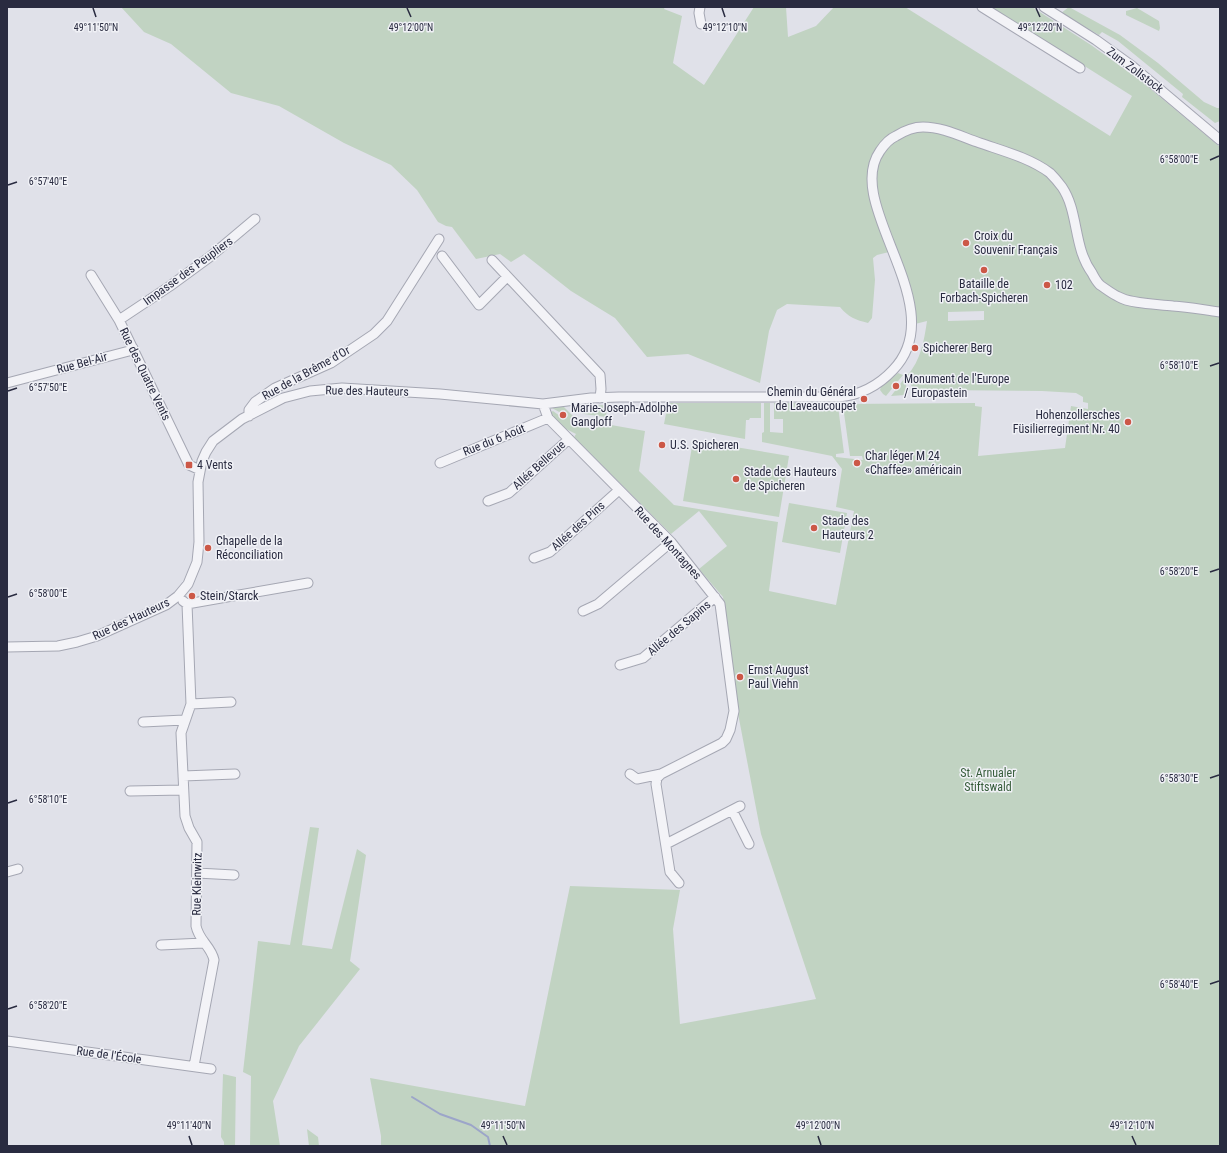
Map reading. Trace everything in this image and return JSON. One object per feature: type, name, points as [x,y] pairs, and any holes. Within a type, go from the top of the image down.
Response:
[{"type":"street","points":[[700,7],[699,13],[701,24]]},
{"type":"street","points":[[982,7],[1080,68]]},
{"type":"street","name":"Zum Zollstock","points":[[1044,7],[1096,40],[1132,66],[1220,140]]},
{"type":"street","name":"Rue des Hauteurs","points":[[7,648],[58,646],[97,636],[166,605],[178,596],[188,584],[197,562],[199,542],[198,482],[206,452],[213,441],[242,419],[283,398],[310,391],[342,388],[440,394],[543,404],[595,398],[839,397],[858,394],[870,389],[886,377],[898,365],[908,345],[912,325],[909,299],[872,189],[873,166],[884,146],[894,137],[914,128],[933,128],[956,134],[1007,152],[1034,164],[1051,174],[1063,188],[1071,208],[1079,246],[1085,263],[1098,283],[1120,298],[1143,303],[1220,312]]},
{"type":"street","name":"Impasse des Peupliers","points":[[118,320],[170,286],[211,256],[255,219]]},
{"type":"street","name":"Rue de la Brême d'Or","points":[[249,416],[249,410],[255,402],[275,388],[331,363],[374,334],[387,321],[439,239]]},
{"type":"street","points":[[442,256],[479,305],[507,277]]},
{"type":"street","points":[[492,260],[600,375],[601,388],[595,398]]},
{"type":"street","name":"Rue des Quatre Vents","points":[[91,275],[133,348],[189,465],[200,470]]},
{"type":"street","name":"Rue Bel-Air","points":[[7,384],[129,351],[133,348]]},
{"type":"street","name":"Rue des Montagnes","points":[[543,404],[548,418],[670,542],[720,604],[734,711],[730,730],[726,739],[722,744],[661,774],[637,779],[630,774]]},
{"type":"street","name":"Rue du 6 Août","points":[[440,463],[548,418]]},
{"type":"street","name":"Allée Bellevue","points":[[488,501],[509,493],[569,439]]},
{"type":"street","name":"Allée des Pins","points":[[534,558],[550,552],[619,490]]},
{"type":"street","points":[[583,611],[598,604],[670,542]]},
{"type":"street","points":[[178,596],[187,604],[308,583]]},
{"type":"street","name":"Allée des Sapins","points":[[620,665],[643,658],[715,597]]},
{"type":"street","name":"Rue Kleinwitz","points":[[187,604],[191,704],[184,720],[181,733],[185,816],[189,828],[197,842],[196,926],[198,934],[212,952],[214,960],[194,1066]]},
{"type":"street","points":[[191,704],[231,702]]},
{"type":"street","points":[[143,722],[184,720]]},
{"type":"street","points":[[183,776],[234,774]]},
{"type":"street","points":[[661,774],[657,778],[656,784],[670,872],[679,883]]},
{"type":"street","points":[[130,791],[184,790]]},
{"type":"street","points":[[666,844],[736,808],[749,844]]},
{"type":"street","points":[[7,872],[18,869]]},
{"type":"street","points":[[197,873],[234,875]]},
{"type":"street","points":[[162,945],[203,942]]},
{"type":"street","name":"Rue de l'École","points":[[7,1041],[211,1068]]},
{"type":"green space","name":"St. Arnualer Stiftswald","points":[[121,7],[665,7],[664,9],[682,16],[673,63],[704,85],[754,7],[786,7],[788,37],[816,26],[834,7],[905,7],[1110,136],[1132,96],[991,7],[1032,7],[1091,45],[1141,81],[1220,147],[1220,1146],[381,1146],[381,1136],[370,1078],[525,1106],[570,886],[680,890],[673,929],[680,1024],[816,999],[761,834],[736,703],[723,597],[699,569],[727,546],[699,511],[671,534],[574,437],[576,434],[564,428],[549,413],[553,411],[564,419],[567,414],[562,411],[561,413],[552,408],[563,406],[573,416],[583,420],[645,431],[639,471],[674,505],[778,522],[769,591],[836,605],[854,511],[836,507],[842,469],[832,456],[762,442],[762,433],[764,432],[764,403],[770,403],[770,432],[783,433],[783,419],[774,419],[774,403],[835,403],[838,406],[844,453],[836,454],[836,457],[863,460],[862,456],[850,456],[843,406],[844,404],[975,403],[975,406],[982,407],[978,456],[1065,448],[1071,406],[1088,409],[1088,403],[1083,402],[1083,397],[1076,393],[1042,391],[938,390],[937,394],[931,394],[921,393],[915,390],[907,376],[919,357],[927,321],[911,325],[893,251],[877,255],[873,258],[875,280],[872,318],[868,323],[852,318],[840,307],[787,304],[777,310],[769,331],[760,383],[688,354],[647,357],[615,318],[571,291],[524,254],[511,262],[500,254],[476,259],[452,227],[438,222],[417,190],[391,165],[344,143],[279,106],[231,93],[171,44],[144,32]],"holes":[[[984,311],[984,320],[948,321],[948,312]]]},
{"type":"green space","points":[[1069,7],[1120,35],[1158,63],[1204,102],[1220,108],[1220,121],[1215,123],[1182,97],[1183,94],[1118,41],[1102,32],[1099,35],[1061,13]]},
{"type":"green space","points":[[1137,8],[1159,21],[1159,31],[1126,15],[1126,11]]},
{"type":"green space","points":[[898,373],[903,375],[886,396],[880,390],[881,387]]},
{"type":"green space","points":[[904,379],[907,394],[891,396]]},
{"type":"green space","points":[[668,403],[761,403],[761,418],[750,418],[749,420],[746,420],[745,439],[664,424]]},
{"type":"green space","points":[[607,405],[606,417],[584,414],[579,412],[576,406]]},
{"type":"green space","name":"Stade des Hauteurs de Spicheren","points":[[693,440],[789,456],[779,517],[683,501]]},
{"type":"green space","name":"Stade des Hauteurs 2","points":[[789,503],[847,513],[840,553],[782,542]]},
{"type":"green space","points":[[310,827],[319,828],[302,945],[332,949],[357,849],[366,855],[350,961],[360,969],[299,1046],[273,1101],[280,1146],[250,1146],[251,1076],[243,1072],[258,941],[290,945]]},
{"type":"green space","points":[[223,1074],[236,1077],[235,1146],[224,1146],[224,1142],[221,1137]]},
{"type":"green space","points":[[307,1129],[318,1137],[319,1146],[309,1146]]},
{"type":"waterway","points":[[412,1097],[440,1114],[471,1125],[488,1137],[490,1146]]},
{"type":"place","name":"Croix du Souvenir Français","points":[[966,243]]},
{"type":"place","name":"Bataille de Forbach-Spicheren","points":[[984,270]]},
{"type":"place","name":"102","points":[[1047,285]]},
{"type":"place","name":"Spicherer Berg","points":[[915,348]]},
{"type":"place","name":"Monument de l'Europe / Europastein","points":[[896,386]]},
{"type":"place","name":"Chemin du Général de Laveaucoupet","points":[[864,399]]},
{"type":"place","name":"Marie-Joseph-Adolphe Gangloff","points":[[563,415]]},
{"type":"place","name":"Hohenzollersches Füsilierregiment Nr. 40","points":[[1128,422]]},
{"type":"place","name":"U.S. Spicheren","points":[[662,445]]},
{"type":"place","name":"Char léger M 24 «Chaffee» américain","points":[[857,463]]},
{"type":"place","name":"4 Vents","points":[[189,465]]},
{"type":"place","name":"Stade des Hauteurs de Spicheren","points":[[736,479]]},
{"type":"place","name":"Stade des Hauteurs 2","points":[[814,528]]},
{"type":"place","name":"Chapelle de la Réconciliation","points":[[208,548]]},
{"type":"place","name":"Stein/Starck","points":[[192,596]]},
{"type":"place","name":"Ernst August Paul Viehn","points":[[740,677]]}]
